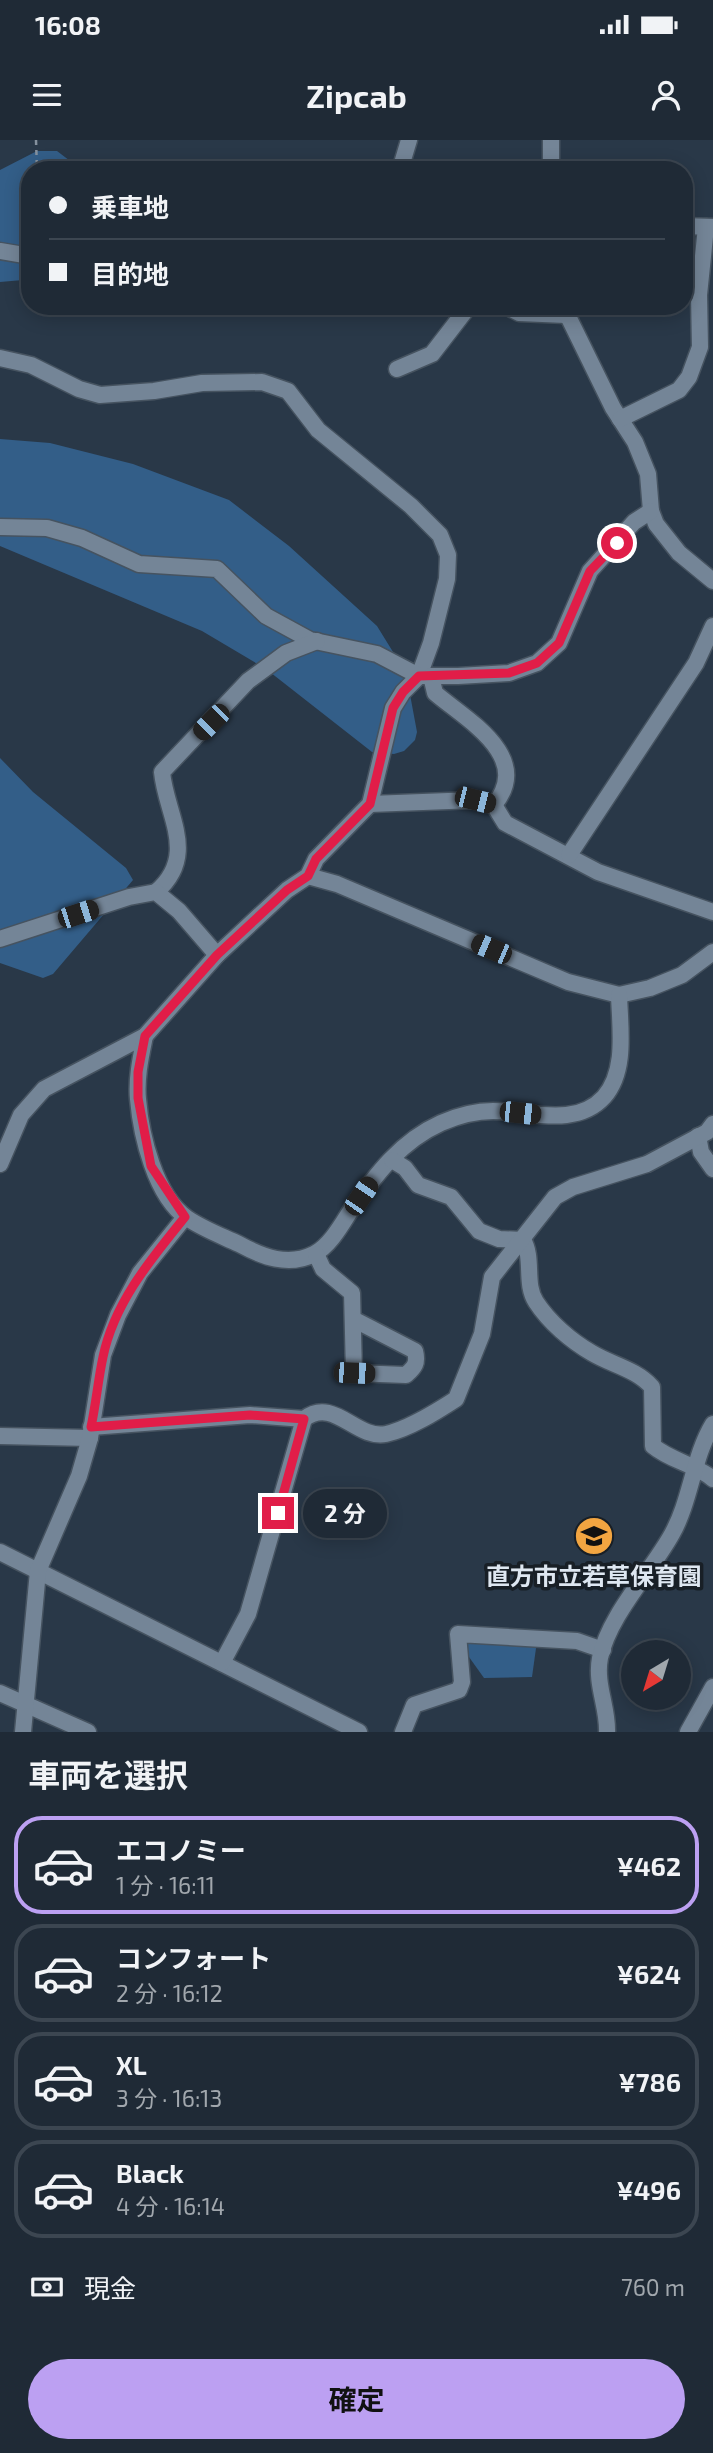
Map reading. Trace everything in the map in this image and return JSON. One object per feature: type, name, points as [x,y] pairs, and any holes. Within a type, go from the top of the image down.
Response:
[{"type":"street","points":[[403,161],[409,140]]},
{"type":"street","points":[[551,140],[551,161]]},
{"type":"street","points":[[620,419],[679,390],[689,377],[700,347],[699,295],[710,227]]},
{"type":"street","points":[[0,251],[21,254]]},
{"type":"street","points":[[397,369],[432,354],[462,315]]},
{"type":"street","points":[[566,315],[620,419],[635,442],[648,474],[651,511],[656,524],[679,553],[711,574]]},
{"type":"street","points":[[0,358],[31,365],[79,389],[100,395],[154,391],[202,383],[262,382],[288,391],[318,430],[411,506],[440,535],[448,555],[447,579],[425,676],[403,692],[393,708],[370,804],[316,859],[308,876],[287,890],[217,955],[145,1036],[44,1089],[21,1115],[0,1164]]},
{"type":"street","points":[[0,527],[47,528],[82,538],[139,564],[217,569],[266,616],[317,641],[377,654],[425,676],[509,673],[537,663],[559,643],[590,571],[634,522],[651,511]]},
{"type":"street","points":[[569,855],[695,663],[713,626]]},
{"type":"street","points":[[0,939],[129,897],[156,892],[169,881],[176,862],[177,834],[162,772],[248,681],[286,653],[317,641]]},
{"type":"street","points":[[425,676],[435,693],[478,725],[495,745],[506,771],[502,795],[494,805]]},
{"type":"street","points":[[370,804],[475,800],[494,805],[505,823],[598,872],[713,912]]},
{"type":"street","points":[[308,876],[337,884],[568,982],[619,995],[650,988],[682,975],[713,952]]},
{"type":"street","points":[[156,892],[179,911],[217,955]]},
{"type":"street","points":[[145,1036],[138,1072],[138,1098],[151,1166],[185,1217],[273,1260],[291,1260],[316,1254],[332,1237],[375,1176],[405,1143],[422,1132],[468,1114],[491,1111],[554,1116],[591,1108],[604,1096],[619,1069],[619,995]]},
{"type":"street","points":[[222,1663],[248,1614],[304,1419],[313,1412],[326,1412],[369,1432],[384,1434],[456,1399],[482,1334],[492,1277],[508,1253],[523,1240],[555,1197],[573,1187],[647,1164],[698,1136],[713,1124]]},
{"type":"street","points":[[698,1136],[701,1152],[713,1169]]},
{"type":"street","points":[[392,1160],[405,1168],[418,1185],[451,1197],[479,1231],[499,1239],[523,1240]]},
{"type":"street","points":[[23,1732],[38,1571],[79,1476],[91,1433],[103,1355],[118,1315],[140,1273],[185,1217]]},
{"type":"street","points":[[523,1240],[528,1247],[535,1300],[569,1338],[593,1354],[643,1376],[652,1387],[653,1446],[663,1455],[696,1468],[713,1479]]},
{"type":"street","points":[[316,1254],[323,1269],[352,1293],[354,1373],[406,1375],[414,1368],[417,1360],[415,1351],[353,1319]]},
{"type":"street","points":[[0,1436],[91,1433],[250,1415],[304,1419]]},
{"type":"street","points":[[607,1732],[608,1714],[598,1682],[603,1650],[630,1596],[673,1533],[713,1423]]},
{"type":"street","points":[[0,1552],[359,1732]]},
{"type":"street","points":[[403,1732],[414,1704],[458,1690],[462,1682],[458,1634],[577,1641],[603,1650]]},
{"type":"street","points":[[688,1732],[713,1687]]},
{"type":"street","points":[[0,1693],[88,1732]]},
{"type":"path","points":[[36,140],[37,161]]},
{"type":"shaded area","points":[[37,151],[57,151],[70,161],[21,161],[21,280],[0,282],[0,170]]},
{"type":"shaded area","points":[[0,439],[50,443],[133,464],[229,500],[289,546],[377,626],[406,673],[417,732],[415,740],[404,751],[394,754],[372,752],[266,669],[202,631],[0,546]]},
{"type":"shaded area","points":[[0,758],[33,792],[126,868],[133,880],[53,974],[43,978],[0,963]]},
{"type":"shaded area","points":[[465,1636],[537,1641],[532,1677],[484,1678],[464,1650]]},
{"type":"place","name":"直方市立若草保育園","points":[[594,1536]]},
{"type":"route","points":[[278,1513],[304,1419],[250,1415],[91,1427],[103,1355],[118,1315],[140,1273],[185,1217],[151,1166],[138,1098],[138,1072],[145,1036],[217,955],[287,890],[308,876],[316,859],[370,804],[393,708],[403,692],[419,676],[509,673],[537,663],[559,643],[590,571],[617,543]]}]
